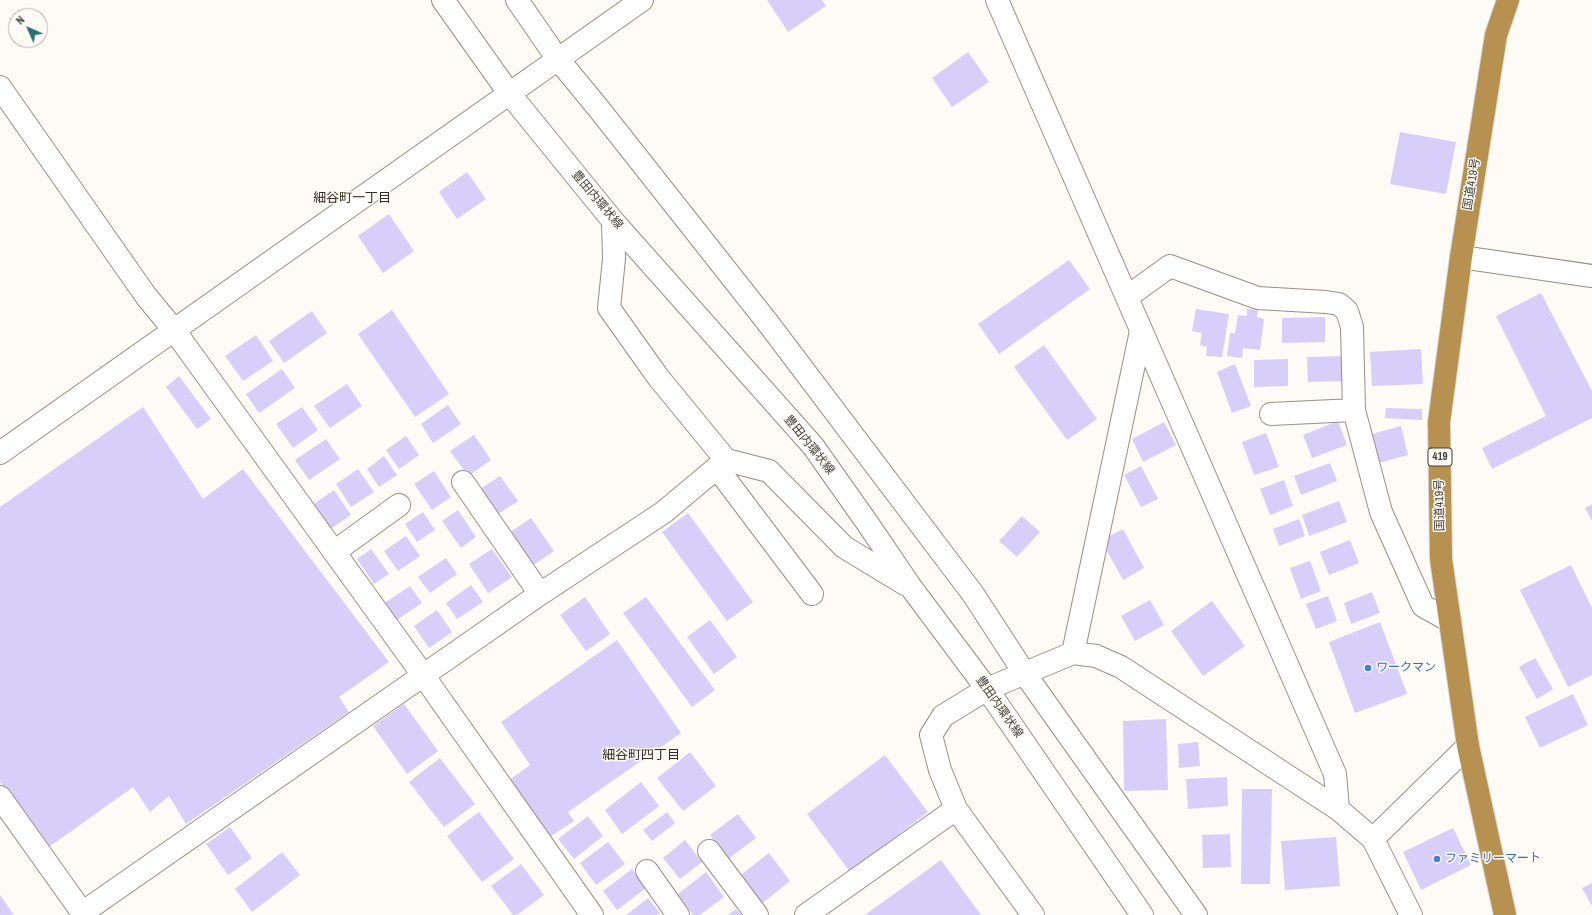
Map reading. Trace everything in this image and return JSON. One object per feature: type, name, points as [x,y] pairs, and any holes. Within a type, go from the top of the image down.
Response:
[{"type":"highway","name":"国道419号","points":[[1505,915],[1468,746],[1450,621],[1442,559],[1439,422],[1460,258],[1496,35],[1508,0]]},
{"type":"street","name":"豊田内環状線","points":[[443,0],[509,93],[613,221],[813,446],[910,586],[987,689],[1142,915]]},
{"type":"street","points":[[516,0],[557,58],[773,329],[973,594],[1025,674],[1196,915]]},
{"type":"street","points":[[0,453],[557,58],[642,0]]},
{"type":"street","points":[[997,0],[1335,774],[1338,809]]},
{"type":"street","points":[[0,87],[146,296],[174,330],[424,675],[592,915]]},
{"type":"street","points":[[613,221],[614,259],[609,308],[812,594]]},
{"type":"street","points":[[1460,258],[1592,276]]},
{"type":"street","points":[[1127,297],[1170,266],[1258,298],[1326,302],[1339,304],[1347,311],[1352,327],[1354,410],[1381,512],[1423,606],[1450,621]]},
{"type":"street","points":[[1073,653],[1141,331]]},
{"type":"street","points":[[1271,414],[1354,410]]},
{"type":"street","points":[[0,796],[83,914],[540,594],[664,512],[721,464],[769,471],[844,547],[910,586]]},
{"type":"street","points":[[463,482],[540,594]]},
{"type":"street","points":[[334,552],[399,504]]},
{"type":"street","points":[[1033,915],[956,808],[940,770],[931,735],[943,716],[987,689],[1073,653],[1096,656],[1122,667],[1338,809],[1373,839],[1411,915]]},
{"type":"street","points":[[1373,839],[1468,746]]},
{"type":"street","points":[[806,915],[956,808]]},
{"type":"street","points":[[709,851],[757,915]]},
{"type":"street","points":[[647,871],[678,915]]},
{"type":"building","points":[[767,0],[822,0],[826,6],[788,32]]},
{"type":"building","points":[[968,52],[989,82],[952,107],[932,78]]},
{"type":"building","points":[[1400,132],[1456,142],[1446,194],[1390,184]]},
{"type":"building","points":[[467,172],[486,199],[457,219],[439,192]]},
{"type":"building","points":[[389,214],[414,251],[383,273],[358,236]]},
{"type":"building","points":[[1069,260],[1090,289],[999,354],[978,324]]},
{"type":"building","points":[[1541,293],[1592,391],[1592,418],[1492,469],[1482,448],[1546,416],[1496,316]]},
{"type":"building","points":[[1196,309],[1229,314],[1222,357],[1206,356],[1207,347],[1200,345],[1202,333],[1192,331]]},
{"type":"building","points":[[1247,309],[1258,310],[1257,317],[1264,319],[1260,350],[1243,348],[1242,358],[1227,356],[1230,333],[1235,333],[1238,315],[1247,316]]},
{"type":"building","points":[[392,310],[449,394],[415,417],[358,334]]},
{"type":"building","points":[[312,311],[327,333],[284,363],[269,341]]},
{"type":"building","points":[[1325,317],[1325,342],[1282,343],[1282,318]]},
{"type":"building","points":[[256,335],[273,361],[243,381],[225,356]]},
{"type":"building","points":[[1044,345],[1097,419],[1067,440],[1014,367]]},
{"type":"building","points":[[1421,349],[1423,384],[1372,386],[1370,352]]},
{"type":"building","points":[[1344,356],[1344,381],[1308,382],[1307,357]]},
{"type":"building","points":[[1288,359],[1288,386],[1254,387],[1254,360]]},
{"type":"building","points":[[1235,364],[1251,406],[1232,413],[1217,372]]},
{"type":"building","points":[[282,369],[295,388],[259,413],[246,394]]},
{"type":"building","points":[[179,376],[211,419],[197,429],[166,387]]},
{"type":"building","points":[[347,384],[362,406],[330,428],[314,406]]},
{"type":"building","points":[[448,405],[461,424],[433,443],[421,424]]},
{"type":"building","points":[[143,407],[203,499],[243,469],[389,662],[339,697],[349,712],[186,824],[169,796],[150,812],[133,787],[49,847],[0,782],[0,507]]},
{"type":"building","points":[[302,407],[318,430],[293,448],[276,424]]},
{"type":"building","points":[[1386,408],[1422,409],[1422,420],[1385,418]]},
{"type":"building","points":[[1338,421],[1347,445],[1312,458],[1303,435]]},
{"type":"building","points":[[1164,422],[1176,445],[1143,462],[1132,439]]},
{"type":"building","points":[[1401,426],[1408,455],[1379,463],[1372,434]]},
{"type":"building","points":[[1266,433],[1279,467],[1254,475],[1242,442]]},
{"type":"building","points":[[474,435],[491,460],[468,476],[450,451]]},
{"type":"building","points":[[406,436],[419,455],[399,469],[386,450]]},
{"type":"building","points":[[326,439],[340,459],[309,480],[295,460]]},
{"type":"building","points":[[384,456],[397,475],[379,487],[367,469]]},
{"type":"building","points":[[1330,463],[1337,481],[1301,495],[1294,476]]},
{"type":"building","points":[[1141,466],[1158,499],[1141,507],[1124,475]]},
{"type":"building","points":[[358,469],[374,492],[351,507],[336,484]]},
{"type":"building","points":[[434,471],[451,497],[432,510],[414,484]]},
{"type":"building","points":[[500,476],[518,501],[498,514],[480,489]]},
{"type":"building","points":[[1284,480],[1293,506],[1270,515],[1260,489]]},
{"type":"building","points":[[334,490],[351,515],[329,530],[312,505]]},
{"type":"building","points":[[1339,501],[1347,522],[1309,536],[1302,515]]},
{"type":"building","points":[[1592,504],[1592,521],[1585,508]]},
{"type":"building","points":[[458,510],[476,537],[461,548],[442,521]]},
{"type":"building","points":[[423,512],[435,530],[417,542],[405,524]]},
{"type":"building","points":[[688,513],[753,602],[727,621],[662,532]]},
{"type":"building","points":[[1022,516],[1040,532],[1017,557],[999,541]]},
{"type":"building","points":[[531,518],[554,551],[529,568],[506,535]]},
{"type":"building","points":[[1299,519],[1305,536],[1279,546],[1273,529]]},
{"type":"building","points":[[1123,529],[1144,568],[1123,580],[1101,540]]},
{"type":"building","points":[[406,536],[420,556],[398,571],[384,551]]},
{"type":"building","points":[[1350,540],[1359,563],[1329,575],[1320,552]]},
{"type":"building","points":[[371,549],[389,574],[374,584],[357,559]]},
{"type":"building","points":[[492,549],[512,577],[488,593],[469,564]]},
{"type":"building","points":[[446,558],[457,574],[430,593],[418,577]]},
{"type":"building","points":[[1310,561],[1321,591],[1301,599],[1290,568]]},
{"type":"building","points":[[1571,565],[1592,608],[1592,675],[1568,687],[1520,590]]},
{"type":"building","points":[[471,585],[483,602],[457,619],[446,603]]},
{"type":"building","points":[[410,586],[422,603],[395,621],[383,604]]},
{"type":"building","points":[[1372,592],[1380,613],[1351,624],[1344,603]]},
{"type":"building","points":[[1328,596],[1337,621],[1316,629],[1306,604]]},
{"type":"building","points":[[585,597],[610,634],[586,651],[560,615]]},
{"type":"building","points":[[646,597],[715,690],[692,707],[623,613]]},
{"type":"building","points":[[1150,600],[1164,625],[1135,641],[1121,616]]},
{"type":"building","points":[[1212,601],[1245,646],[1203,676],[1171,631]]},
{"type":"building","points":[[437,610],[452,632],[429,648],[414,626]]},
{"type":"building","points":[[710,620],[737,657],[714,674],[687,637]]},
{"type":"building","name":"ワークマン","points":[[1380,622],[1407,694],[1355,713],[1329,642]]},
{"type":"building","points":[[617,640],[681,733],[568,812],[574,821],[548,838],[508,781],[530,765],[501,722]]},
{"type":"building","points":[[1535,658],[1553,689],[1537,699],[1519,667]]},
{"type":"building","points":[[1573,694],[1588,725],[1540,748],[1525,717]]},
{"type":"building","points":[[404,704],[438,751],[407,774],[373,726]]},
{"type":"building","points":[[1166,719],[1168,790],[1124,791],[1123,721]]},
{"type":"building","points":[[1198,742],[1200,766],[1179,768],[1178,744]]},
{"type":"building","points":[[690,752],[716,786],[683,811],[657,778]]},
{"type":"building","points":[[885,755],[928,812],[850,872],[807,814]]},
{"type":"building","points":[[440,758],[475,804],[444,827],[409,782]]},
{"type":"building","points":[[1227,777],[1228,806],[1188,809],[1186,779]]},
{"type":"building","points":[[641,782],[659,806],[622,834],[605,810]]},
{"type":"building","points":[[1242,789],[1272,789],[1270,884],[1241,884]]},
{"type":"building","points":[[479,812],[514,859],[482,882],[447,836]]},
{"type":"building","points":[[667,812],[675,823],[652,841],[643,830]]},
{"type":"building","points":[[738,814],[756,838],[728,859],[710,835]]},
{"type":"building","points":[[588,816],[603,836],[574,859],[558,839]]},
{"type":"building","points":[[230,827],[252,858],[228,875],[206,844]]},
{"type":"building","name":"ファミリーマート","points":[[1453,828],[1471,865],[1421,890],[1403,852]]},
{"type":"building","points":[[1230,834],[1231,867],[1203,868],[1202,835]]},
{"type":"building","points":[[1336,837],[1340,886],[1285,890],[1281,841]]},
{"type":"building","points":[[685,840],[702,862],[680,879],[663,858]]},
{"type":"building","points":[[608,842],[625,864],[596,885],[580,863]]},
{"type":"building","points":[[282,852],[300,875],[252,912],[235,889]]},
{"type":"building","points":[[769,853],[790,881],[760,905],[738,877]]},
{"type":"building","points":[[941,860],[981,915],[865,915]]},
{"type":"building","points":[[521,864],[544,895],[517,915],[513,915],[491,886]]},
{"type":"building","points":[[632,869],[646,888],[617,910],[603,891]]},
{"type":"building","points":[[706,872],[724,897],[700,915],[693,915],[678,894]]},
{"type":"building","points":[[1592,883],[1592,906],[1582,888]]},
{"type":"building","points":[[0,895],[14,915],[0,915]]},
{"type":"building","points":[[648,898],[660,913],[657,915],[626,915]]},
{"type":"building","points":[[736,909],[741,915],[728,915]]},
{"type":"place","name":"ワークマン","points":[[1368,668]]},
{"type":"place","name":"ファミリーマート","points":[[1437,859]]},
{"type":"district","name":"細谷町一丁目","points":[[352,199]]},
{"type":"district","name":"細谷町四丁目","points":[[641,756]]}]
